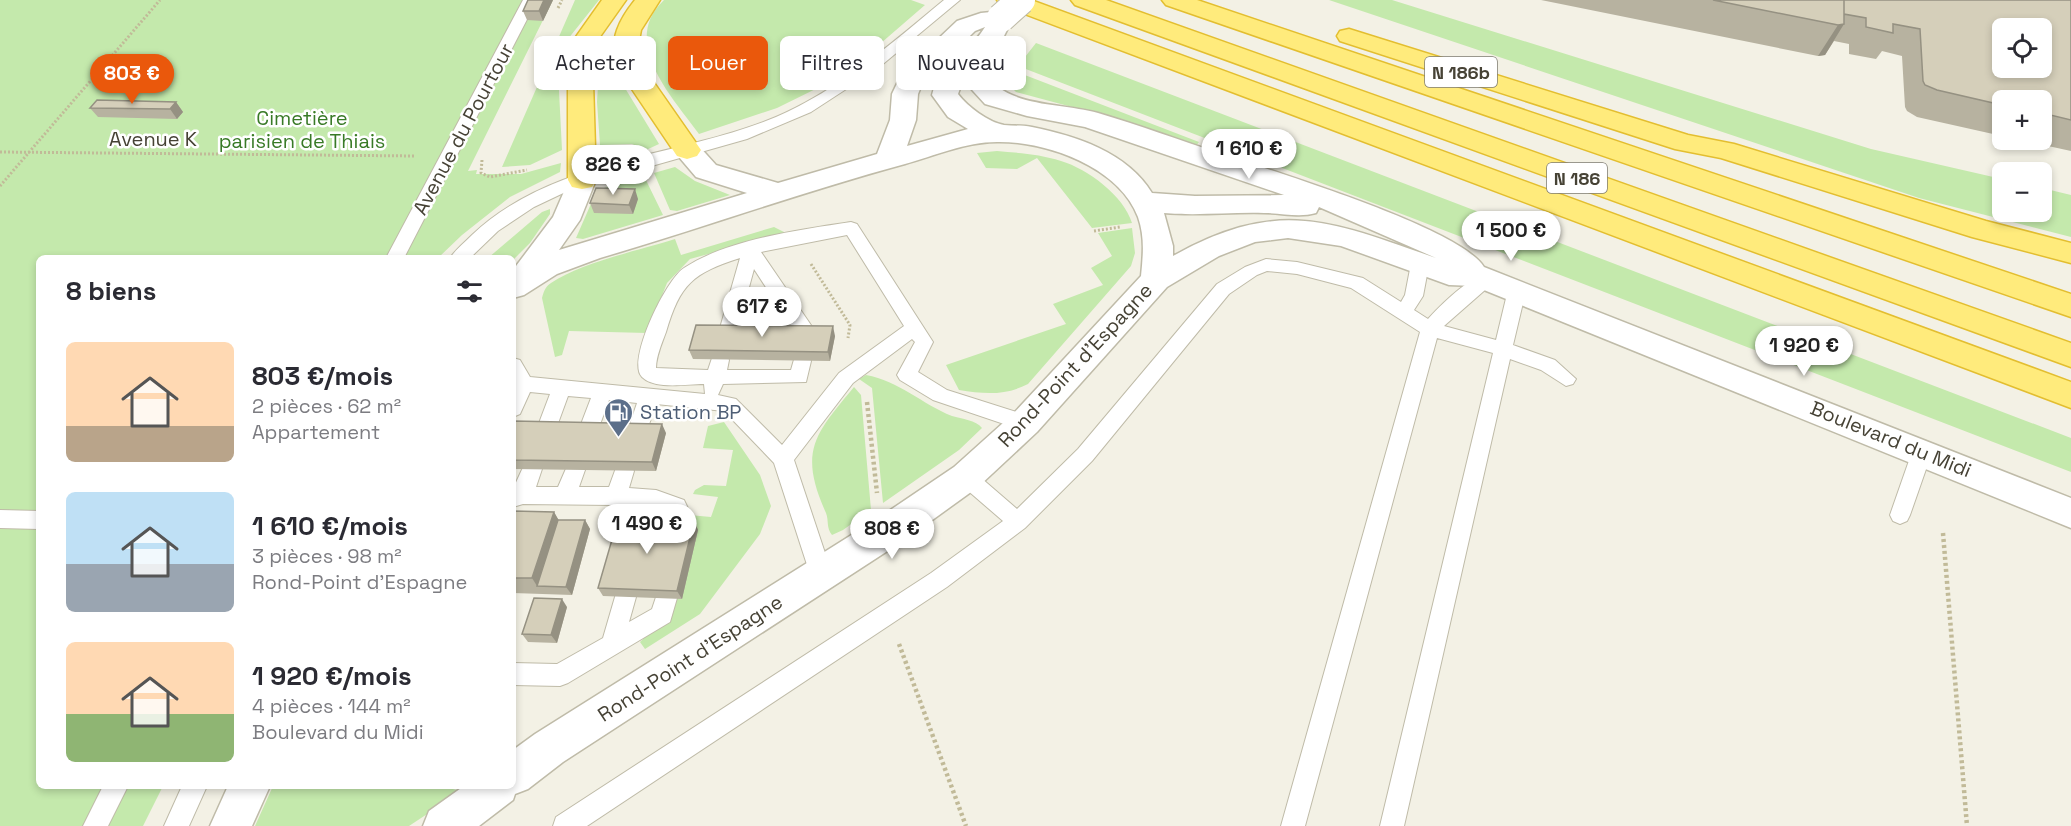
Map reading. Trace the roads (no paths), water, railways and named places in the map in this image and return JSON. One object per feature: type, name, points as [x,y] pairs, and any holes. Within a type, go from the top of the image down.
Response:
[{"type":"highway","points":[[582,180],[580,48],[614,0]]},
{"type":"highway","points":[[648,0],[633,19],[625,36],[628,64],[687,150]]},
{"type":"highway","name":"N 186","points":[[1083,0],[2071,355]]},
{"type":"highway","name":"N 186","points":[[1174,0],[2071,306]]},
{"type":"highway","name":"N 186b","points":[[1237,0],[1685,143],[1713,158],[2071,273]]},
{"type":"highway","points":[[992,29],[2071,395]]},
{"type":"highway","points":[[1685,143],[1724,150],[1971,227],[2071,253]]},
{"type":"highway","points":[[2036,382],[2044,395],[2071,415]]},
{"type":"street","points":[[996,133],[957,111],[945,95],[948,80],[1020,0]]},
{"type":"street","points":[[889,159],[903,120],[905,94],[911,79],[960,31],[981,20],[992,29]]},
{"type":"street","points":[[992,29],[971,70],[983,90],[1006,103],[1065,113],[1117,127],[1195,157],[1331,201],[1350,212],[1432,243],[1458,258],[1481,277]]},
{"type":"street","name":"Rond-Point d'Espagne","points":[[516,771],[531,750],[821,574],[966,477],[1024,423],[1156,279],[1161,249],[1156,226],[1146,202],[1118,171],[1098,158],[1034,137],[996,133],[889,159],[776,192],[562,262],[518,283]]},
{"type":"street","points":[[687,150],[706,171],[776,192]]},
{"type":"street","points":[[518,283],[541,256],[566,220],[582,180]]},
{"type":"street","points":[[1146,202],[1195,206],[1273,203],[1350,212]]},
{"type":"street","points":[[1156,279],[1209,249],[1251,233],[1278,228],[1328,232],[1449,274],[1481,277]]},
{"type":"street","name":"Boulevard du Midi","points":[[1481,277],[2071,513]]},
{"type":"street","points":[[231,826],[248,789]]},
{"type":"street","points":[[444,826],[494,789]]},
{"type":"lane","name":"Avenue du Pourtour","points":[[396,255],[530,0]]},
{"type":"lane","points":[[462,255],[496,223],[536,197],[582,180],[781,121],[840,90],[953,0]]},
{"type":"lane","points":[[802,361],[799,377],[718,368],[655,377],[647,371],[647,362],[671,296],[682,277],[697,266],[795,237],[851,228],[919,335],[907,375],[940,395],[1024,423]]},
{"type":"lane","points":[[727,335],[751,250]]},
{"type":"lane","points":[[751,250],[808,336]]},
{"type":"lane","points":[[1404,311],[1414,296],[1420,264]]},
{"type":"lane","points":[[566,826],[888,613],[1018,522],[1085,456],[1223,289],[1251,271],[1276,265],[1307,270],[1357,283],[1430,329],[1504,349],[1548,365],[1566,379]]},
{"type":"lane","points":[[1293,826],[1430,329],[1481,277]]},
{"type":"lane","points":[[1392,826],[1517,290]]},
{"type":"lane","points":[[783,459],[846,378],[919,335]]},
{"type":"lane","points":[[709,401],[718,368]]},
{"type":"lane","points":[[516,370],[524,384]]},
{"type":"lane","points":[[524,384],[723,402],[733,407],[783,459],[821,574]]},
{"type":"lane","points":[[516,402],[524,384]]},
{"type":"lane","points":[[546,431],[562,387]]},
{"type":"lane","points":[[588,432],[603,391]]},
{"type":"lane","points":[[637,433],[649,395]]},
{"type":"lane","points":[[1900,516],[1922,452]]},
{"type":"lane","points":[[532,469],[518,496],[616,496],[668,502],[681,511],[685,523],[683,529]]},
{"type":"lane","points":[[565,496],[575,470]]},
{"type":"lane","points":[[616,496],[624,471]]},
{"type":"lane","points":[[966,477],[1018,522]]},
{"type":"lane","points":[[616,496],[648,522],[646,528]]},
{"type":"lane","points":[[0,519],[36,520]]},
{"type":"lane","points":[[612,644],[625,597]]},
{"type":"lane","points":[[516,674],[560,675],[662,615],[666,598]]},
{"type":"lane","points":[[95,826],[114,789]]},
{"type":"lane","points":[[176,826],[194,789]]},
{"type":"place","name":"Station BP","points":[[619,438]]},
{"type":"park label","name":"Cimetière parisien de Thiais","points":[[302,130]]}]
